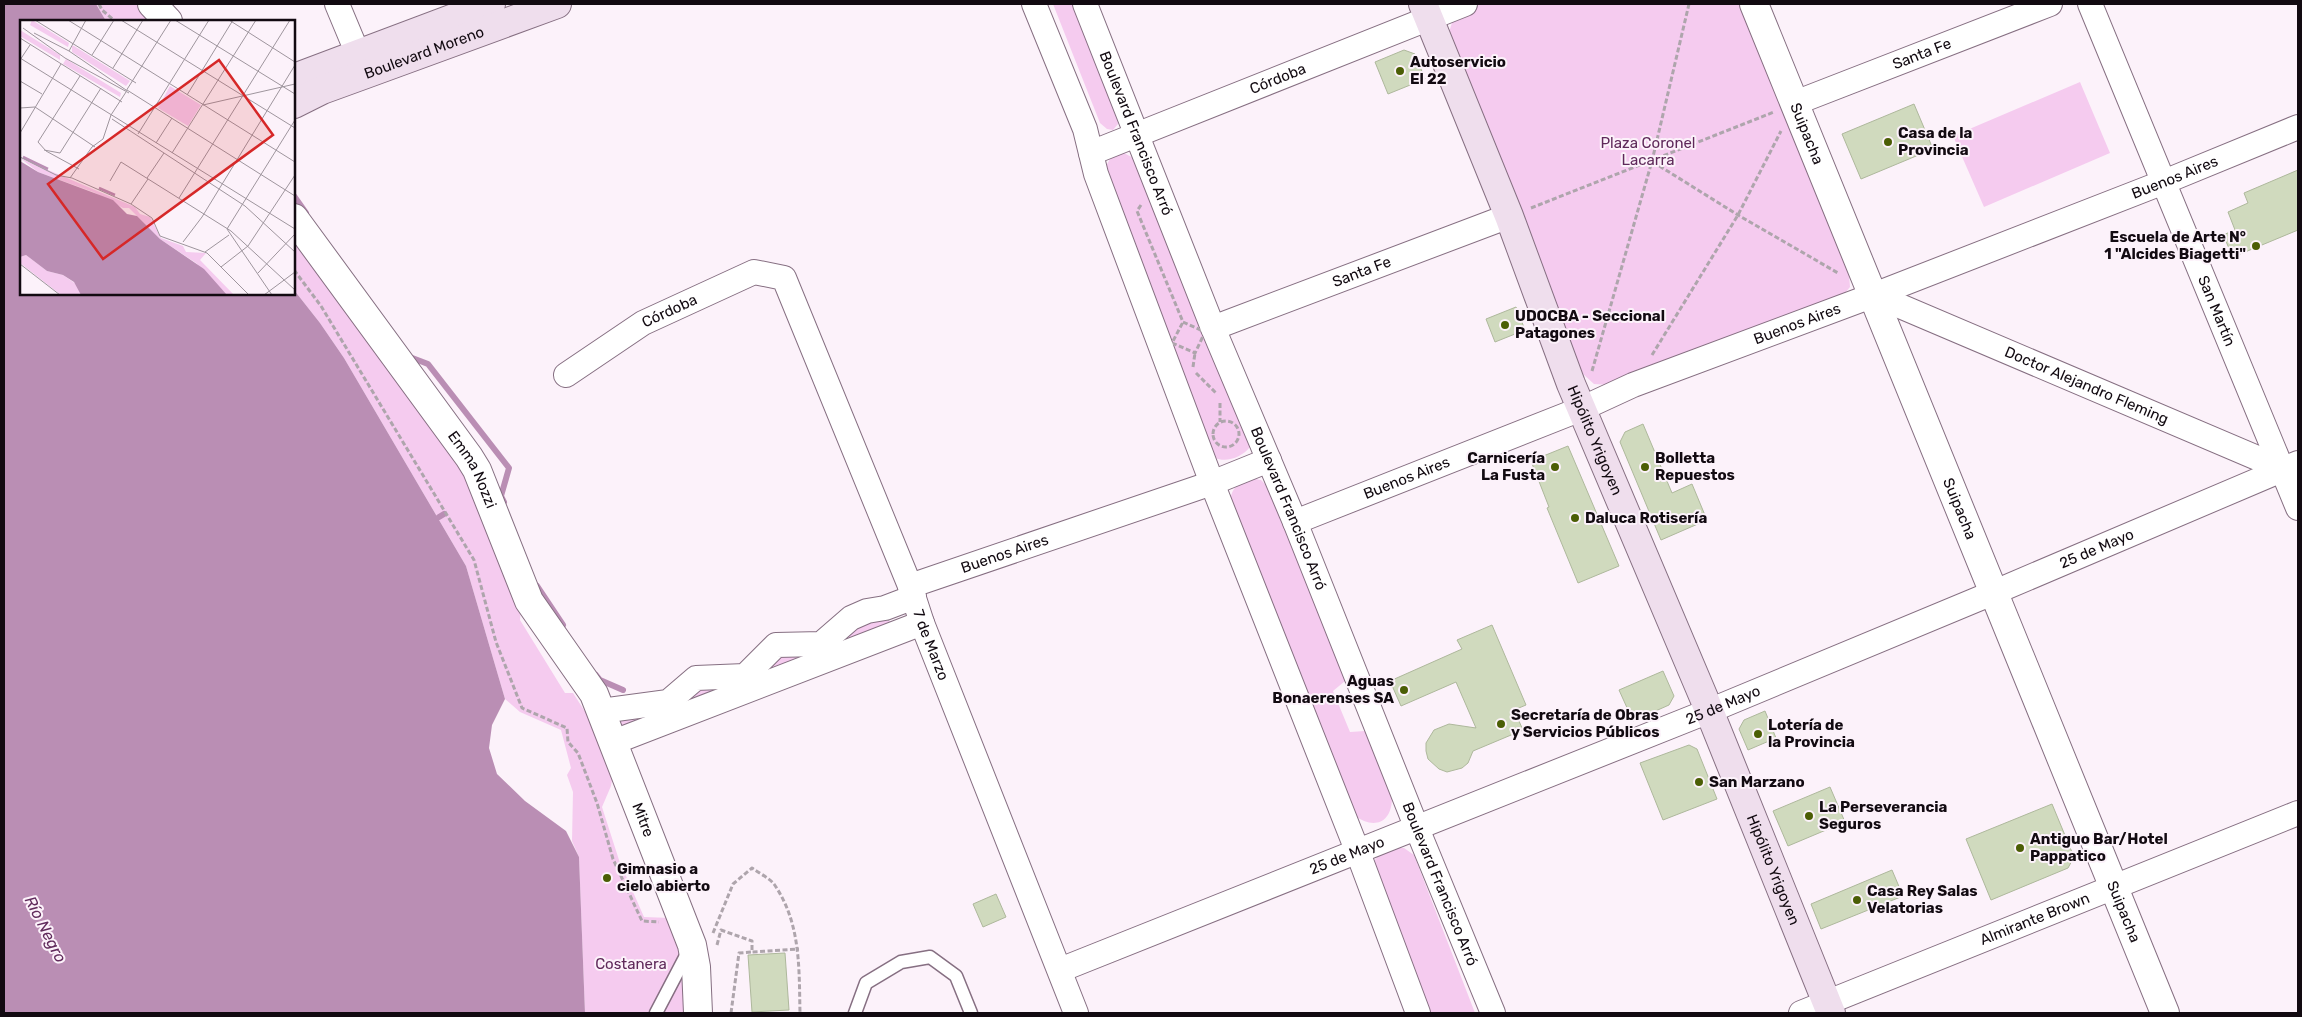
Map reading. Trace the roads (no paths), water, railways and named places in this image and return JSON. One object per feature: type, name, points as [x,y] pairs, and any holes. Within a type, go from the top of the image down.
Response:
[{"type":"main road","name":"Boulevard Moreno","points":[[295,104],[322,90],[362,63],[491,4]]},
{"type":"main road","name":"Boulevard Moreno","points":[[295,78],[362,63],[557,4]]},
{"type":"main road","name":"Hipólito Yrigoyen","points":[[1426,11],[1509,216],[1581,409],[1709,711],[1829,1008]]},
{"type":"street","points":[[152,4],[167,20]]},
{"type":"street","points":[[337,4],[362,63]]},
{"type":"street","points":[[1034,4],[1084,129],[1096,174],[1212,483],[1357,850],[1418,1013]]},
{"type":"street","name":"Boulevard Francisco Arró","points":[[1085,4],[1213,328],[1295,522],[1493,1013]]},
{"type":"street","name":"Córdoba","points":[[1091,153],[1426,11],[1465,4]]},
{"type":"street","name":"Suipacha","points":[[1754,4],[2165,1013]]},
{"type":"street","name":"Santa Fe","points":[[1795,104],[2050,4]]},
{"type":"street","name":"San Martín","points":[[2090,4],[2164,182],[2293,469],[2298,508]]},
{"type":"street","name":"Buenos Aires","points":[[1295,522],[1581,409],[1633,385],[1874,295],[2164,182],[2298,127]]},
{"type":"street","name":"Santa Fe","points":[[1213,328],[1509,216]]},
{"type":"street","name":"Emma Nozzi","points":[[295,219],[477,470],[529,601],[588,686],[614,742]]},
{"type":"street","name":"Córdoba","points":[[566,375],[643,323],[754,272],[784,278]]},
{"type":"street","name":"7 de Marzo","points":[[784,278],[912,592],[922,623],[1076,1013]]},
{"type":"street","name":"Doctor Alejandro Fleming","points":[[1874,295],[2293,469]]},
{"type":"street","name":"Buenos Aires","points":[[601,711],[630,706],[663,704],[668,702],[696,678],[745,676],[776,646],[821,644],[851,618],[885,608],[912,592],[1212,483],[1269,460]]},
{"type":"street","name":"25 de Mayo","points":[[1060,970],[1416,826],[1709,711],[2293,469]]},
{"type":"street","points":[[614,742],[922,623]]},
{"type":"street","name":"Mitre","points":[[614,742],[707,942],[696,967],[698,1013]]},
{"type":"street","name":"Almirante Brown","points":[[1801,1013],[1829,1008],[2114,888],[2298,814]]},
{"type":"lane","points":[[656,1013],[707,942]]},
{"type":"lane","points":[[855,1013],[866,983],[901,962],[930,957],[956,976],[971,1013]]},
{"type":"water","name":"Río Negro","points":[[4,4],[96,4],[105,20],[20,20],[20,295],[295,295],[295,291],[320,323],[344,358],[466,566],[505,699],[492,725],[489,748],[497,774],[525,801],[566,831],[579,857],[585,1013],[4,1013]]},
{"type":"waterway","points":[[295,197],[306,213]]},
{"type":"waterway","points":[[407,356],[428,364],[509,468],[501,496],[504,502]]},
{"type":"waterway","points":[[439,517],[444,514]]},
{"type":"waterway","points":[[537,586],[563,625]]},
{"type":"waterway","points":[[596,675],[600,680],[623,690]]},
{"type":"place","name":"Autoservicio El 22","points":[[1400,71]]},
{"type":"place","name":"Casa de la Provincia","points":[[1888,142]]},
{"type":"place","name":"Escuela de Arte N° 1 \"Alcides Biagetti\"","points":[[2256,246]]},
{"type":"place","name":"UDOCBA - Seccional Patagones","points":[[1505,325]]},
{"type":"place","name":"Carnicería La Fusta","points":[[1555,467]]},
{"type":"place","name":"Bolletta Repuestos","points":[[1645,467]]},
{"type":"place","name":"Daluca Rotisería","points":[[1575,518]]},
{"type":"place","name":"Aguas Bonaerenses SA","points":[[1404,690]]},
{"type":"place","name":"Secretaría de Obras y Servicios Públicos","points":[[1501,724]]},
{"type":"place","name":"Lotería de la Provincia","points":[[1758,734]]},
{"type":"place","name":"San Marzano","points":[[1699,782]]},
{"type":"place","name":"La Perseverancia Seguros","points":[[1809,816]]},
{"type":"place","name":"Antiguo Bar/Hotel Pappatico","points":[[2020,848]]},
{"type":"place","name":"Gimnasio a cielo abierto","points":[[607,878]]},
{"type":"place","name":"Casa Rey Salas Velatorias","points":[[1857,900]]},
{"type":"park label","name":"Plaza Coronel Lacarra","points":[[1648,152]]},
{"type":"park label","name":"Costanera","points":[[631,964]]}]
